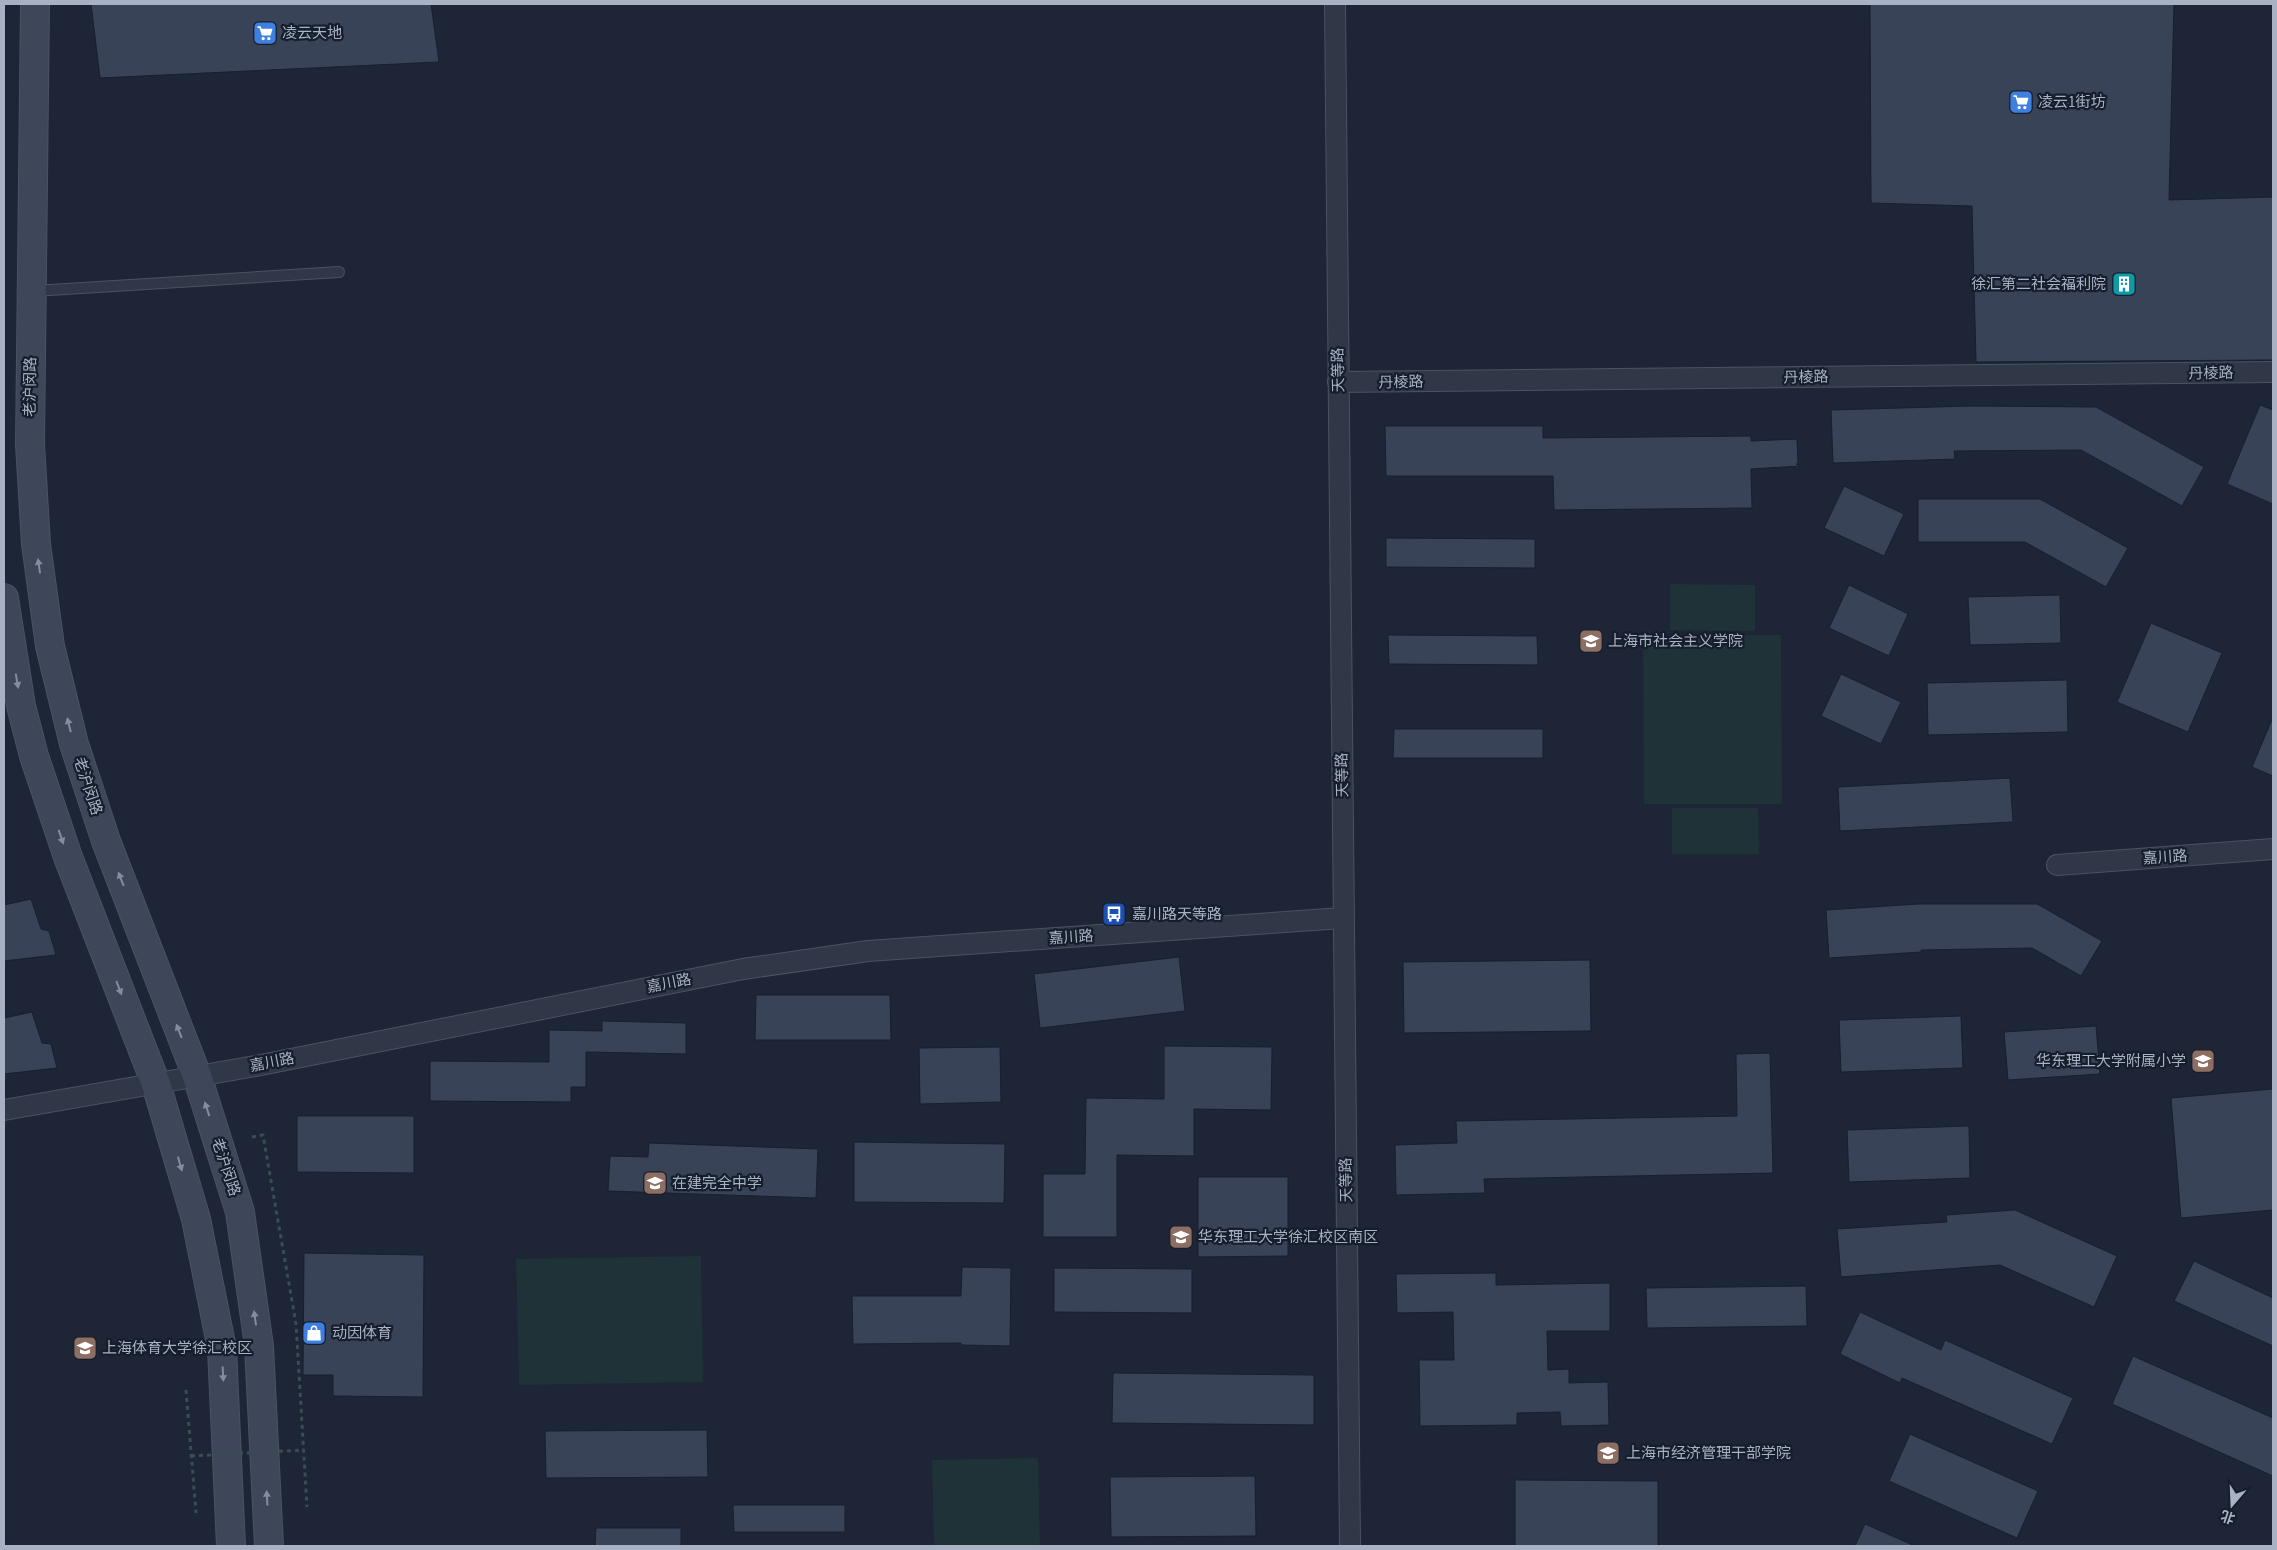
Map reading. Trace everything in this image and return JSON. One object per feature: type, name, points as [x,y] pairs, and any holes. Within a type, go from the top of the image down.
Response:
[{"type":"main road","name":"老沪闵路","points":[[35,4],[30,444],[36,544],[50,646],[74,744],[106,841],[197,1076],[240,1212],[258,1346],[269,1546]]},
{"type":"main road","points":[[4,598],[21,706],[34,756],[68,857],[156,1084],[196,1219],[222,1349],[231,1546]]},
{"type":"street","name":"天等路","points":[[1335,4],[1350,1546]]},
{"type":"street","name":"丹棱路","points":[[1338,382],[2273,372]]},
{"type":"street","name":"嘉川路","points":[[2057,865],[2273,849]]},
{"type":"street","name":"嘉川路","points":[[4,1110],[156,1084],[743,968],[806,958],[868,951],[1343,918]]},
{"type":"lane","points":[[32,291],[339,272]]},
{"type":"path","points":[[252,1137],[263,1135],[296,1324],[308,1507]]},
{"type":"path","points":[[186,1390],[196,1514]]},
{"type":"path","points":[[192,1456],[304,1450]]},
{"type":"green space","points":[[1670,584],[1755,585],[1755,631],[1670,630]]},
{"type":"green space","points":[[1781,635],[1782,804],[1644,804],[1643,636]]},
{"type":"green space","points":[[1672,808],[1758,808],[1759,854],[1672,854]]},
{"type":"green space","points":[[701,1256],[703,1382],[519,1385],[516,1259]]},
{"type":"green space","points":[[1038,1458],[1040,1546],[934,1546],[932,1460]]},
{"type":"building","name":"凌云天地","points":[[91,4],[431,4],[439,62],[100,78]]},
{"type":"building","points":[[1870,4],[2174,4],[2169,200],[2273,197],[2273,360],[1976,362],[1972,206],[1871,203]]},
{"type":"building","points":[[2260,405],[2273,410],[2273,504],[2227,484]]},
{"type":"building","points":[[1971,406],[2096,407],[2204,467],[2182,506],[2081,450],[1954,451],[1955,459],[1833,463],[1831,410]]},
{"type":"building","points":[[1385,426],[1543,426],[1543,438],[1751,436],[1751,441],[1797,439],[1798,464],[1796,464],[1801,466],[1751,469],[1752,508],[1554,510],[1553,476],[1386,476]]},
{"type":"building","points":[[1844,486],[1904,514],[1884,556],[1824,528]]},
{"type":"building","points":[[1918,499],[2040,499],[2128,548],[2106,587],[2025,542],[1918,542]]},
{"type":"building","points":[[1386,538],[1535,539],[1535,568],[1386,567]]},
{"type":"building","points":[[1849,585],[1908,614],[1889,656],[1829,628]]},
{"type":"building","points":[[2060,595],[2061,643],[1970,645],[1968,597]]},
{"type":"building","points":[[2151,623],[2222,653],[2188,732],[2117,702]]},
{"type":"building","points":[[1388,635],[1537,636],[1538,665],[1389,664]]},
{"type":"building","points":[[1841,674],[1901,702],[1881,744],[1821,716]]},
{"type":"building","points":[[2067,680],[2068,732],[1928,735],[1927,683]]},
{"type":"building","points":[[2273,717],[2273,776],[2252,767]]},
{"type":"building","points":[[1394,729],[1543,729],[1543,758],[1393,758]]},
{"type":"building","points":[[2010,778],[2013,822],[1840,831],[1838,787]]},
{"type":"building","points":[[31,899],[41,929],[49,931],[56,955],[4,961],[4,905]]},
{"type":"building","points":[[1918,904],[2037,904],[2102,941],[2081,976],[2032,948],[1921,950],[1921,952],[1829,958],[1826,910]]},
{"type":"building","points":[[1179,957],[1185,1011],[1040,1028],[1034,974]]},
{"type":"building","points":[[1590,960],[1591,1031],[1404,1033],[1403,962]]},
{"type":"building","points":[[756,995],[890,995],[891,1040],[755,1040]]},
{"type":"building","points":[[32,1012],[42,1043],[51,1044],[57,1068],[4,1074],[4,1018]]},
{"type":"building","points":[[1961,1016],[1963,1068],[1841,1072],[1839,1020]]},
{"type":"building","points":[[602,1021],[686,1023],[686,1054],[586,1052],[586,1087],[571,1087],[571,1102],[430,1101],[430,1061],[549,1062],[549,1030],[602,1031]]},
{"type":"building","points":[[2096,1026],[2100,1074],[2008,1080],[2004,1032]]},
{"type":"building","points":[[1164,1046],[1272,1047],[1271,1110],[1194,1109],[1194,1156],[1117,1155],[1117,1237],[1043,1237],[1043,1174],[1085,1174],[1086,1098],[1164,1099]]},
{"type":"building","points":[[1000,1047],[1001,1102],[920,1104],[919,1048]]},
{"type":"building","points":[[1770,1053],[1773,1173],[1484,1179],[1485,1193],[1396,1195],[1395,1145],[1457,1143],[1456,1121],[1737,1116],[1736,1054]]},
{"type":"building","points":[[2273,1089],[2273,1210],[2181,1218],[2171,1098]]},
{"type":"building","points":[[297,1116],[414,1116],[414,1173],[297,1172]]},
{"type":"building","points":[[1969,1126],[1970,1178],[1849,1182],[1847,1130]]},
{"type":"building","points":[[854,1142],[1005,1144],[1004,1203],[854,1202]]},
{"type":"building","points":[[649,1143],[818,1149],[816,1198],[608,1191],[610,1156],[648,1157]]},
{"type":"building","points":[[1198,1177],[1288,1177],[1288,1256],[1198,1257]]},
{"type":"building","points":[[2015,1210],[2117,1256],[2094,1307],[2000,1265],[1841,1277],[1837,1229],[1947,1222],[1946,1215]]},
{"type":"building","points":[[304,1253],[424,1255],[423,1397],[333,1396],[333,1375],[303,1375]]},
{"type":"building","points":[[2194,1261],[2273,1298],[2273,1346],[2174,1301]]},
{"type":"building","points":[[962,1267],[1011,1268],[1010,1346],[961,1345],[961,1343],[853,1344],[852,1296],[961,1296]]},
{"type":"building","points":[[1054,1268],[1192,1269],[1192,1313],[1054,1312]]},
{"type":"building","points":[[1496,1273],[1496,1285],[1610,1283],[1610,1331],[1547,1331],[1548,1370],[1569,1369],[1569,1383],[1608,1382],[1609,1425],[1561,1426],[1560,1412],[1517,1413],[1517,1425],[1420,1426],[1419,1360],[1454,1360],[1453,1312],[1397,1313],[1396,1274]]},
{"type":"building","points":[[1806,1286],[1807,1326],[1647,1328],[1646,1288]]},
{"type":"building","points":[[1860,1312],[1941,1350],[1945,1340],[2073,1398],[2052,1444],[1902,1378],[1900,1383],[1840,1354]]},
{"type":"building","points":[[2133,1356],[2273,1418],[2273,1476],[2112,1404]]},
{"type":"building","points":[[1113,1373],[1314,1375],[1314,1425],[1112,1423]]},
{"type":"building","points":[[707,1430],[708,1477],[546,1478],[545,1431]]},
{"type":"building","points":[[1910,1434],[2038,1491],[2017,1538],[1889,1481]]},
{"type":"building","points":[[1255,1476],[1256,1536],[1111,1537],[1110,1477]]},
{"type":"building","points":[[1515,1480],[1658,1481],[1658,1546],[1515,1546]]},
{"type":"building","points":[[733,1505],[845,1505],[845,1532],[734,1532]]},
{"type":"building","points":[[1865,1524],[1915,1546],[1855,1546]]},
{"type":"building","points":[[596,1528],[681,1528],[681,1546],[595,1546]]},
{"type":"place","name":"凌云天地","points":[[265,33]]},
{"type":"place","name":"凌云1街坊","points":[[2021,102]]},
{"type":"place","name":"徐汇第二社会福利院","points":[[2124,284]]},
{"type":"place","name":"上海市社会主义学院","points":[[1591,641]]},
{"type":"place","name":"嘉川路天等路","points":[[1114,914]]},
{"type":"place","name":"华东理工大学附属小学","points":[[2203,1061]]},
{"type":"place","name":"在建完全中学","points":[[655,1183]]},
{"type":"place","name":"华东理工大学徐汇校区南区","points":[[1181,1237]]},
{"type":"place","name":"动因体育","points":[[314,1333]]},
{"type":"place","name":"上海体育大学徐汇校区","points":[[85,1348]]},
{"type":"place","name":"上海市经济管理干部学院","points":[[1608,1453]]}]
